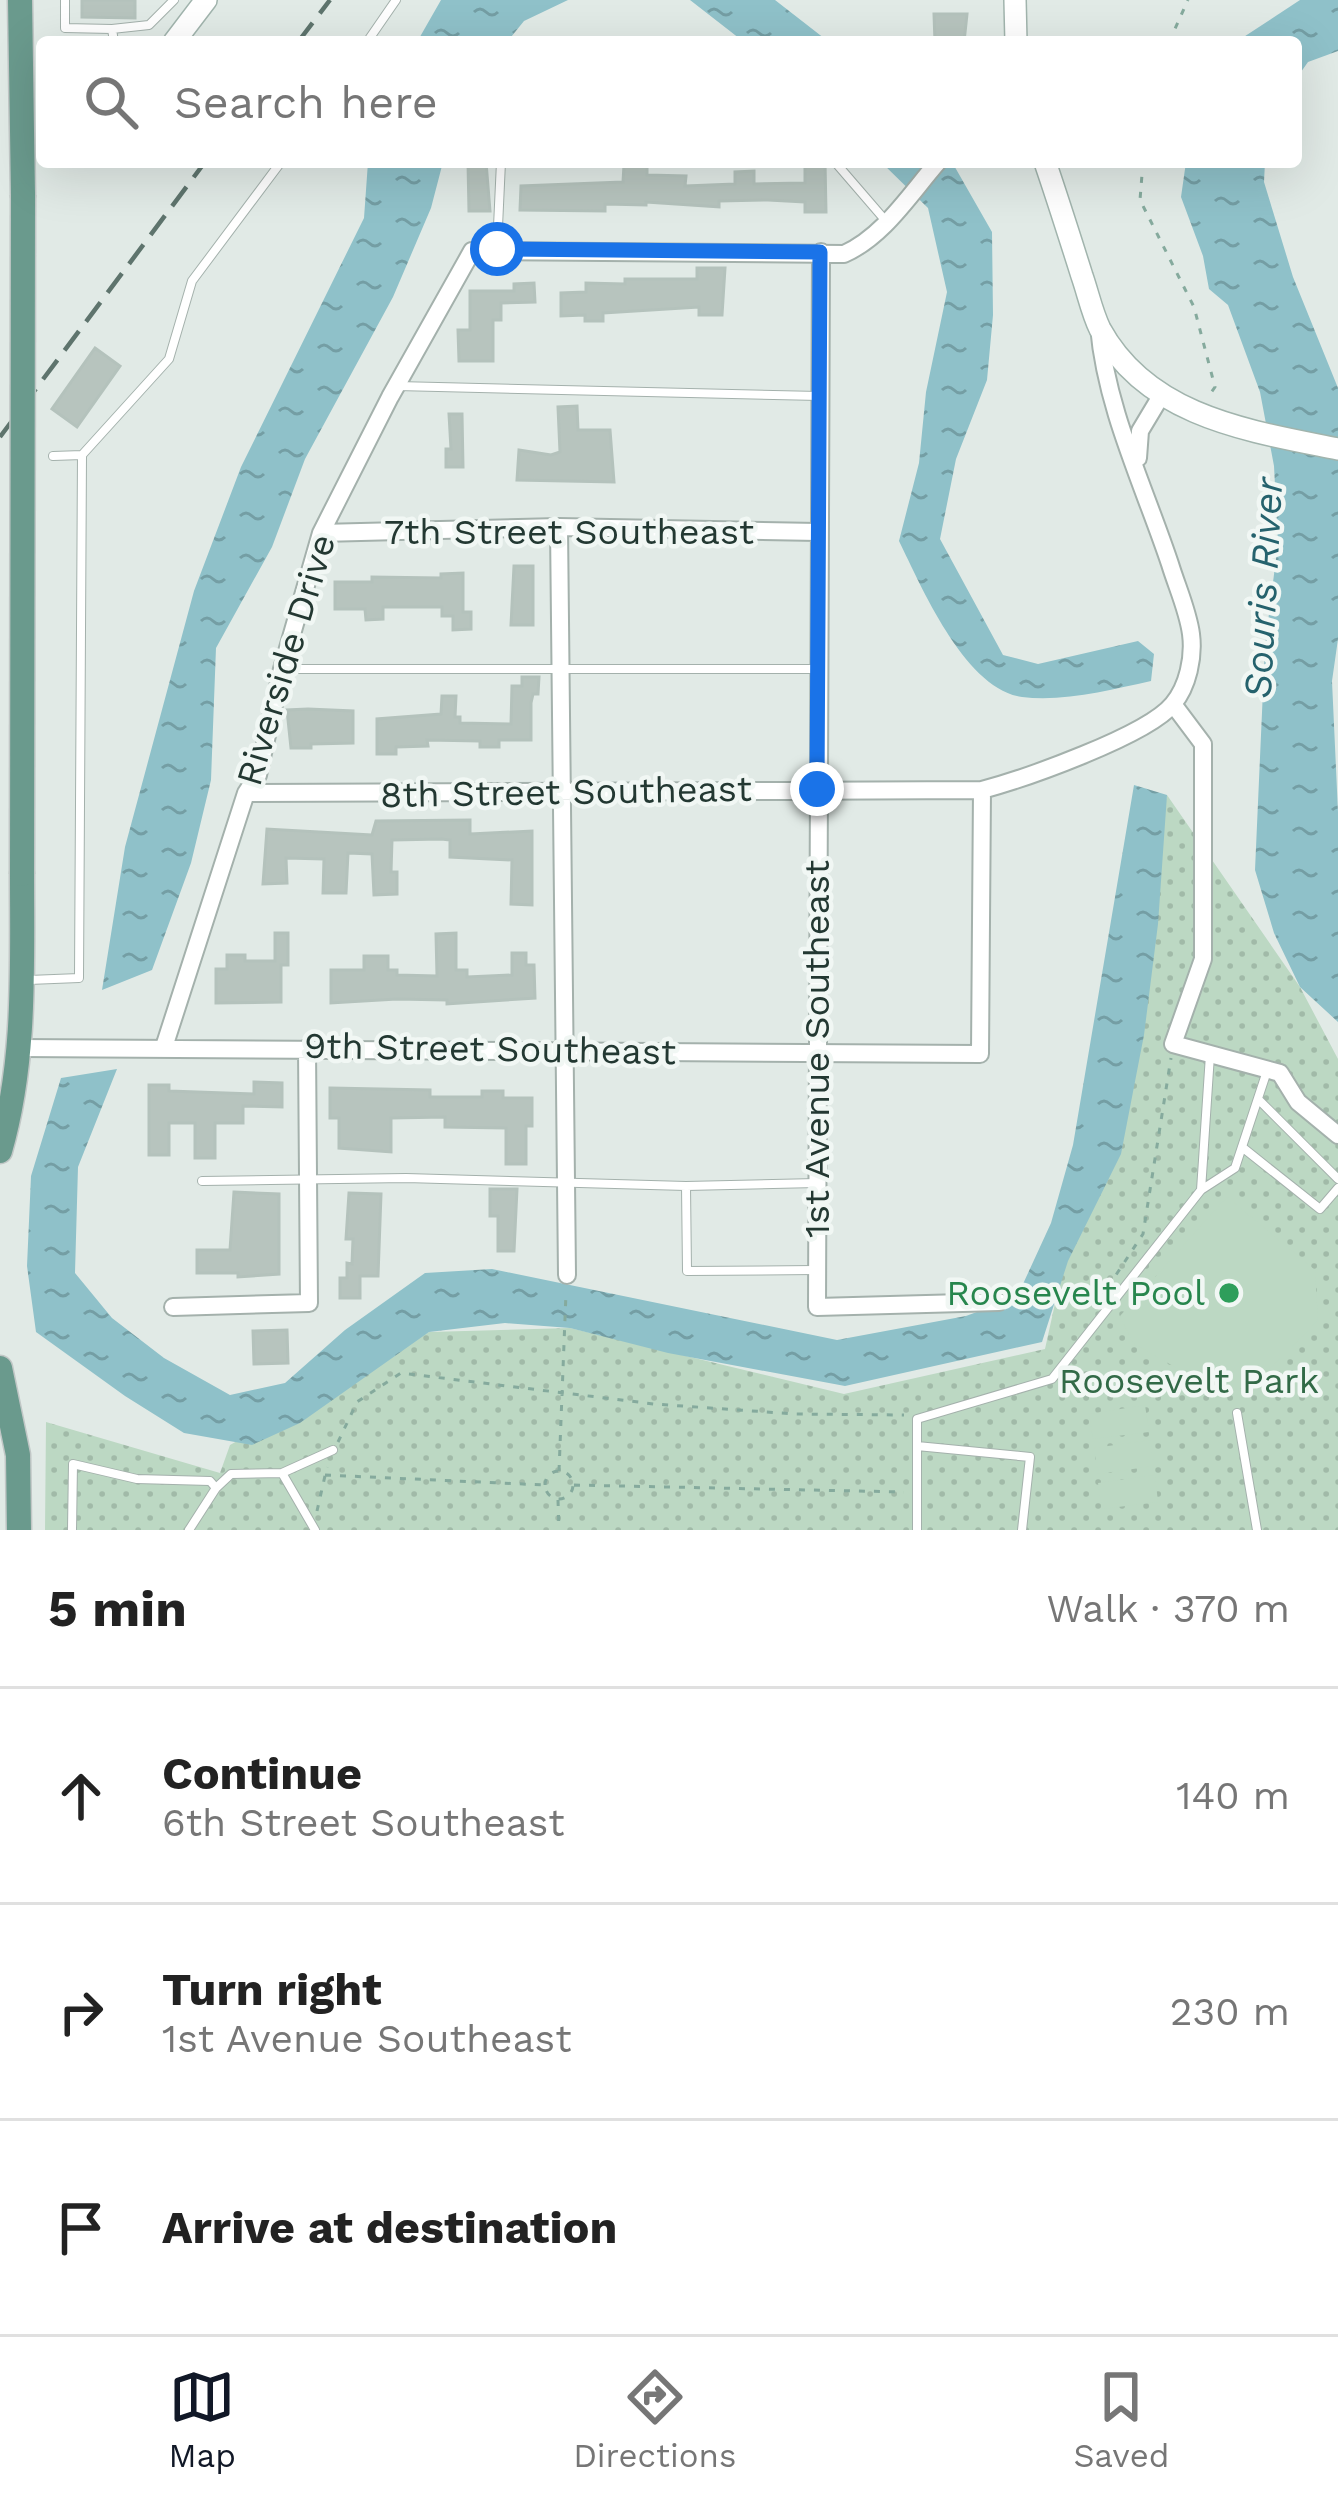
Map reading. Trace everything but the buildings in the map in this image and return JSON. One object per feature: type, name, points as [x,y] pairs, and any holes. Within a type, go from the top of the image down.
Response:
[{"type":"main road","points":[[0,1151],[11,1114],[10,1048],[22,981],[20,0]]},
{"type":"main road","points":[[0,1367],[19,1530]]},
{"type":"street","points":[[179,36],[206,0]]},
{"type":"street","points":[[1016,0],[1016,36]]},
{"type":"street","points":[[497,249],[844,254],[862,246],[933,168]]},
{"type":"street","points":[[1048,168],[1099,326],[1102,362],[1121,428],[1192,638],[1187,678],[1166,710],[1203,744],[1203,959],[1173,1044],[1280,1073],[1298,1102],[1338,1135]]},
{"type":"street","name":"Riverside Drive","points":[[164,1047],[246,794],[258,775],[321,532],[472,251],[497,249]]},
{"type":"street","name":"1st Avenue Southeast","points":[[817,1270],[820,252]]},
{"type":"street","points":[[1099,326],[1118,355],[1161,396],[1240,429],[1338,449]]},
{"type":"street","points":[[1141,477],[1140,431],[1161,396]]},
{"type":"street","points":[[559,527],[567,1275]]},
{"type":"street","name":"7th Street Southeast","points":[[321,532],[559,527],[818,532]]},
{"type":"street","name":"8th Street Southeast","points":[[246,794],[982,790],[1031,778],[1166,710]]},
{"type":"street","name":"9th Street Southeast","points":[[10,1048],[980,1054],[982,790]]},
{"type":"street","points":[[172,1307],[309,1304],[307,1048]]},
{"type":"street","points":[[817,1270],[818,1307],[998,1301]]},
{"type":"lane","points":[[65,0],[65,28],[112,29],[149,25],[174,0]]},
{"type":"lane","points":[[371,36],[395,0]]},
{"type":"lane","points":[[163,14],[177,36]]},
{"type":"lane","points":[[112,29],[113,36]]},
{"type":"lane","points":[[22,981],[79,978],[82,455],[169,359],[192,281],[277,168]]},
{"type":"lane","points":[[497,249],[501,168]]},
{"type":"lane","points":[[841,168],[889,219]]},
{"type":"lane","points":[[396,386],[818,396]]},
{"type":"lane","points":[[53,456],[82,455]]},
{"type":"lane","points":[[282,669],[818,669]]},
{"type":"lane","points":[[1201,1190],[1210,1054]]},
{"type":"lane","points":[[917,1530],[916,1419],[1052,1379],[1201,1190],[1235,1168],[1267,1070]]},
{"type":"lane","points":[[1258,1100],[1338,1179]]},
{"type":"lane","points":[[1242,1147],[1320,1209],[1338,1188]]},
{"type":"lane","points":[[202,1181],[817,1183]]},
{"type":"lane","points":[[686,1186],[687,1271],[817,1270]]},
{"type":"lane","points":[[1237,1413],[1257,1530]]},
{"type":"lane","points":[[917,1446],[1030,1457],[1022,1530]]},
{"type":"lane","points":[[189,1530],[216,1488],[231,1474],[282,1473],[333,1450]]},
{"type":"lane","points":[[72,1530],[73,1463],[136,1479],[210,1481],[216,1488]]},
{"type":"lane","points":[[282,1473],[315,1528]]},
{"type":"path","points":[[1172,36],[1187,0]]},
{"type":"path","points":[[1143,168],[1140,200],[1194,308],[1215,386],[1197,414]]},
{"type":"path","points":[[1104,1293],[1143,1234],[1173,1044]]},
{"type":"path","points":[[559,1471],[567,1275]]},
{"type":"path","points":[[315,1528],[333,1450],[357,1402],[401,1372],[654,1404],[908,1415]]},
{"type":"path","points":[[559,1471],[569,1475],[574,1485],[570,1494],[558,1498],[545,1485],[559,1471]]},
{"type":"path","points":[[325,1474],[545,1485]]},
{"type":"path","points":[[574,1485],[911,1492]]},
{"type":"path","points":[[558,1498],[559,1530]]},
{"type":"green space","name":"Roosevelt Park","points":[[1167,795],[1300,987],[1338,1059],[1338,1530],[45,1530],[46,1422],[220,1473],[230,1445],[429,1332],[570,1328],[844,1394],[1045,1349]]},
{"type":"green space","name":"Roosevelt Pool","points":[[1227,1197],[1315,1270],[1318,1320],[1251,1388],[1215,1390],[1133,1343],[1120,1316]]},
{"type":"green space","points":[[1145,1405],[1149,1432],[1093,1439],[1089,1414]]},
{"type":"green space","points":[[1150,1440],[1154,1466],[1098,1474],[1094,1448]]},
{"type":"green space","points":[[1155,1475],[1158,1502],[1102,1509],[1098,1483]]},
{"type":"water","points":[[441,0],[568,0],[524,21],[512,36],[420,36]]},
{"type":"water","points":[[690,0],[775,0],[821,36],[736,36]]},
{"type":"water","points":[[1300,0],[1338,0],[1338,51],[1308,62],[1302,70],[1302,36],[1245,36]]},
{"type":"water","points":[[368,168],[441,168],[431,208],[393,297],[305,459],[272,547],[216,648],[211,780],[191,863],[152,970],[102,990],[125,847],[194,591],[241,467],[364,218]]},
{"type":"water","points":[[887,168],[955,168],[992,232],[993,315],[987,380],[956,459],[940,539],[1003,655],[1038,664],[1138,641],[1154,654],[1151,681],[1054,698],[1022,697],[1001,690],[964,657],[948,634],[899,541],[919,463],[926,392],[947,292],[928,208]]},
{"type":"water","points":[[1185,168],[1265,168],[1264,182],[1293,277],[1338,388],[1338,639],[1332,681],[1338,812],[1338,1022],[1300,987],[1274,933],[1255,870],[1265,645],[1278,543],[1274,466],[1260,392],[1228,305],[1209,289],[1203,256],[1181,197]]},
{"type":"water","points":[[1134,785],[1167,795],[1144,1035],[1121,1154],[1068,1261],[1042,1342],[845,1386],[668,1353],[570,1328],[505,1323],[429,1332],[300,1423],[252,1445],[184,1433],[36,1332],[27,1266],[31,1176],[61,1078],[117,1069],[78,1167],[75,1273],[112,1318],[164,1358],[230,1395],[285,1383],[345,1330],[425,1273],[492,1269],[837,1340],[966,1316],[1017,1297],[1051,1223],[1073,1145]]},
{"type":"railway","points":[[303,36],[330,0]]},
{"type":"railway","points":[[0,437],[201,168]]},
{"type":"place","name":"Roosevelt Pool","points":[[1229,1293]]},
{"type":"route","points":[[497,249],[820,252],[817,789]]},
{"type":"water label","name":"Souris River","points":[[1263,588]]}]
